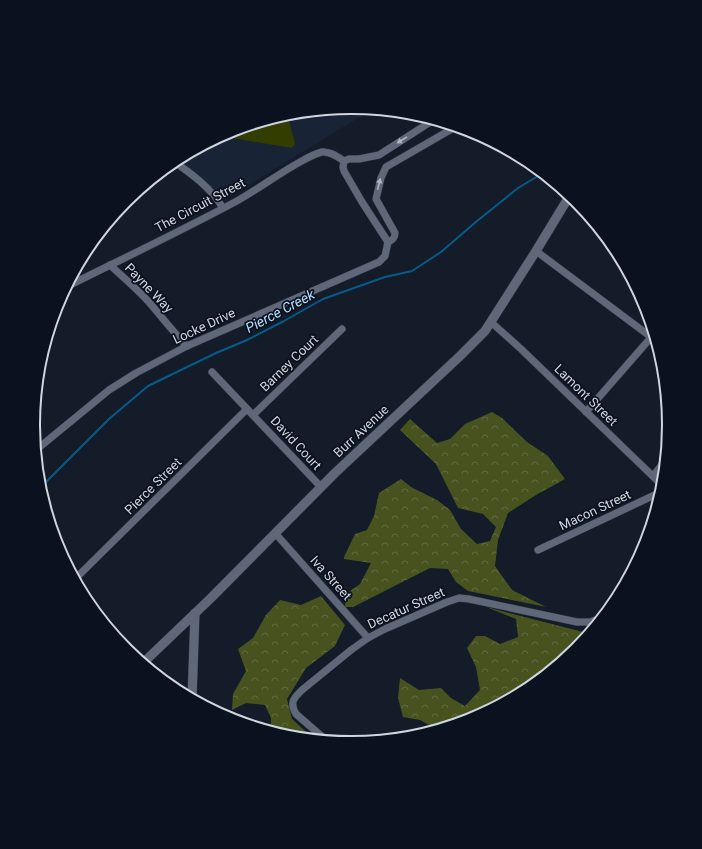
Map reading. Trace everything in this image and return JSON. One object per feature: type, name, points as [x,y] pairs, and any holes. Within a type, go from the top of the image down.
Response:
[{"type":"street","points":[[388,242],[362,202],[344,170],[344,161],[379,155],[429,123]]},
{"type":"street","points":[[362,202],[367,203],[376,199],[381,178],[386,167],[450,130]]},
{"type":"street","name":"The Circuit Street","points":[[74,283],[223,208],[315,154],[328,152],[344,161]]},
{"type":"street","points":[[379,155],[386,167]]},
{"type":"street","points":[[179,165],[202,182],[217,198],[223,208]]},
{"type":"street","name":"Locke Drive","points":[[41,446],[122,381],[187,346],[379,262],[385,256],[388,242],[393,240],[395,233],[376,199]]},
{"type":"street","name":"Burr Avenue","points":[[147,659],[321,487],[485,331],[566,201]]},
{"type":"street","points":[[536,251],[648,333]]},
{"type":"street","name":"Payne Way","points":[[110,265],[141,294],[176,336],[187,346]]},
{"type":"street","name":"Lamont Street","points":[[491,322],[657,480]]},
{"type":"street","name":"Barney Court","points":[[253,415],[342,329]]},
{"type":"street","points":[[586,412],[650,342]]},
{"type":"street","points":[[212,372],[253,415]]},
{"type":"street","name":"Pierce Street","points":[[79,575],[247,409]]},
{"type":"street","name":"David Court","points":[[253,415],[321,487]]},
{"type":"street","points":[[653,476],[658,469]]},
{"type":"street","name":"Macon Street","points":[[538,550],[653,496]]},
{"type":"street","name":"Iva Street","points":[[275,533],[368,638]]},
{"type":"street","name":"Decatur Street","points":[[319,734],[296,714],[292,705],[296,696],[351,650],[368,638],[385,628],[447,602],[459,598],[469,599],[576,622],[592,621]]},
{"type":"street","points":[[192,692],[195,613]]},
{"type":"shaded area","points":[[331,114],[365,114],[224,200],[179,165],[232,137],[271,124],[310,116]]},
{"type":"green space","points":[[289,119],[295,144],[292,148],[230,138]]},
{"type":"green space","points":[[492,412],[502,418],[527,442],[548,456],[565,479],[508,513],[498,540],[495,566],[512,590],[546,607],[468,591],[456,582],[448,569],[430,568],[353,607],[345,607],[346,594],[360,584],[371,563],[344,559],[344,557],[355,534],[367,530],[374,516],[379,493],[401,479],[411,487],[437,500],[450,510],[461,529],[477,544],[490,541],[496,527],[483,514],[458,508],[436,464],[400,430],[410,419],[437,443],[450,439],[465,424]]},
{"type":"green space","points":[[321,596],[345,625],[335,646],[306,668],[287,699],[292,719],[307,733],[271,725],[271,718],[265,705],[246,703],[232,710],[233,694],[246,671],[238,649],[253,638],[266,615],[280,600],[301,605]]},
{"type":"green space","points":[[486,607],[583,632],[556,658],[524,683],[470,712],[430,725],[420,720],[403,717],[398,698],[400,678],[419,690],[441,688],[451,698],[465,706],[480,690],[476,667],[467,648],[476,636],[485,636],[500,644],[518,637],[516,619]]},
{"type":"waterway","name":"Pierce Creek","points":[[46,482],[109,419],[148,386],[216,353],[247,340],[323,299],[385,277],[412,271],[441,252],[518,188],[538,176]]}]
